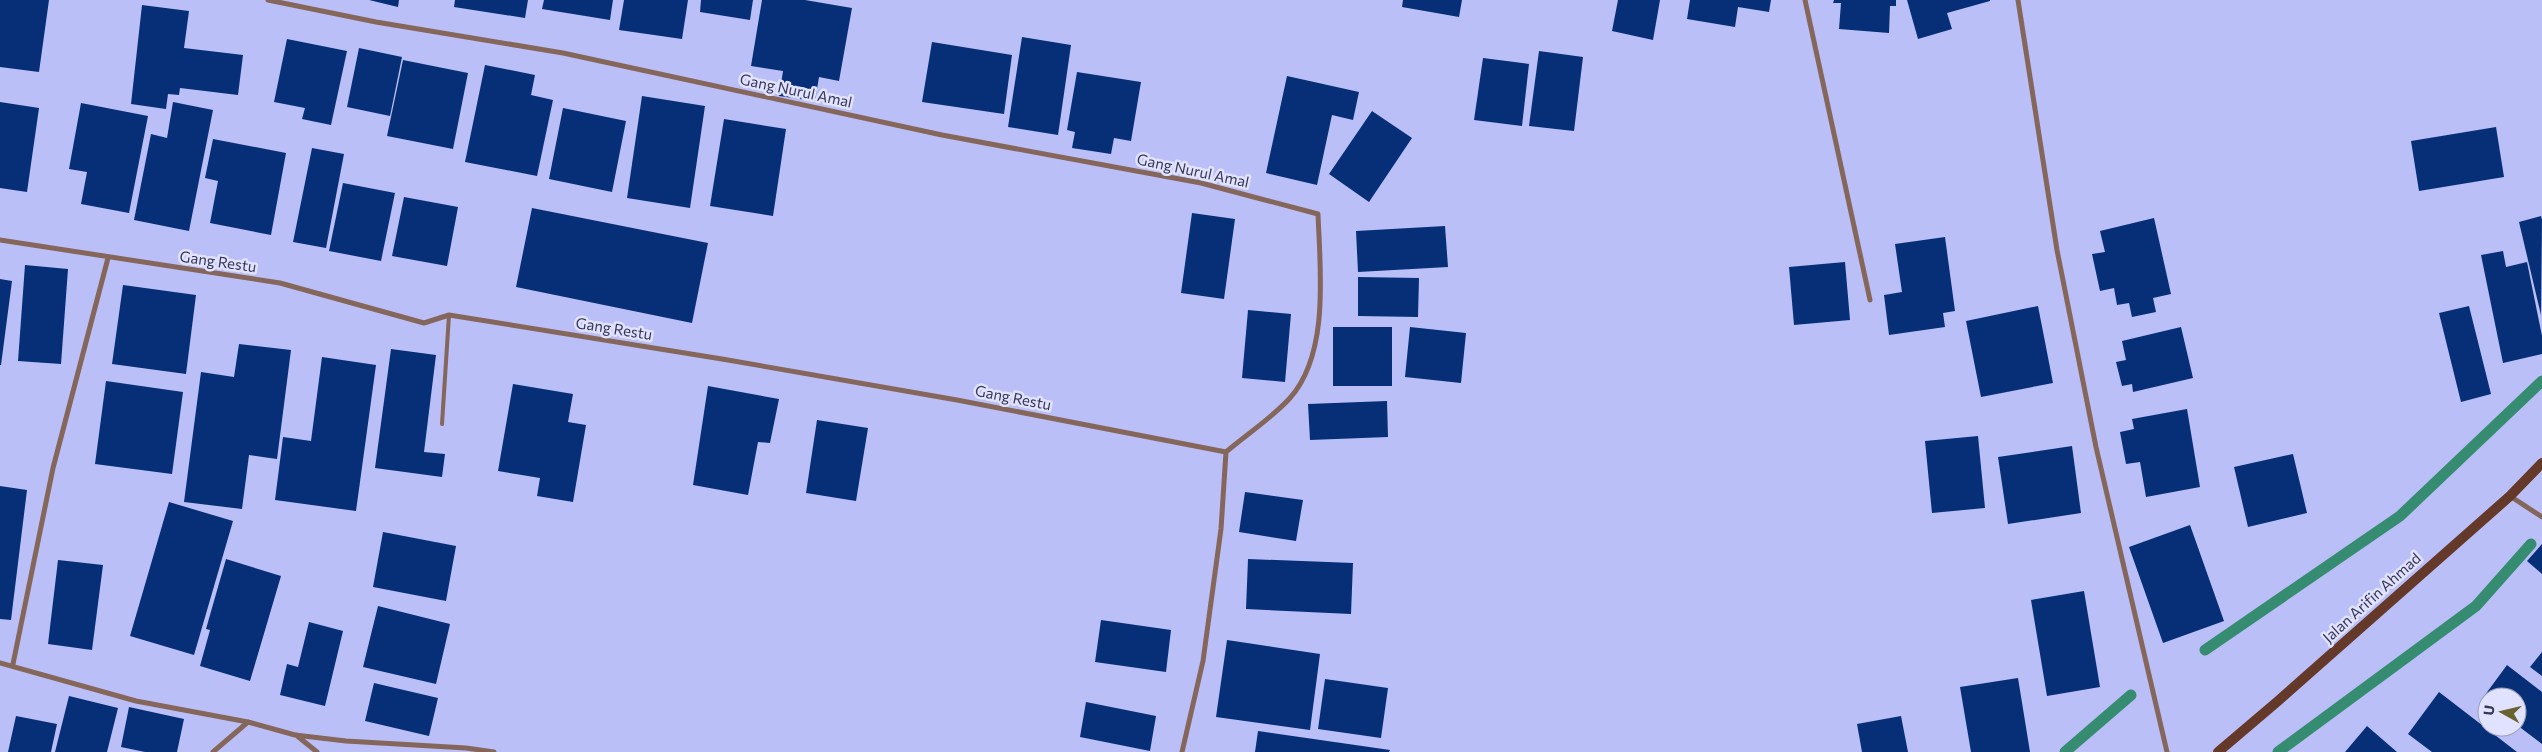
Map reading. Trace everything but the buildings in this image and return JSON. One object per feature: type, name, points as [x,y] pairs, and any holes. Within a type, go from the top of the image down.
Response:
[{"type":"street","name":"Gang Nurul Amal","points":[[268,0],[376,22],[563,53],[942,135],[1201,183],[1318,214],[1321,313],[1311,362],[1290,398],[1226,452]]},
{"type":"street","points":[[1804,0],[1870,300]]},
{"type":"street","points":[[2018,0],[2057,250],[2096,447],[2167,752]]},
{"type":"street","name":"Gang Restu","points":[[0,240],[280,283],[424,323],[448,315],[722,359],[948,398],[1226,452]]},
{"type":"street","points":[[13,664],[53,468],[108,258]]},
{"type":"street","points":[[1182,752],[1203,662],[1221,529],[1226,452]]},
{"type":"street","name":"Jalan Arifin Ahmad","points":[[2218,752],[2510,496],[2542,463]]},
{"type":"street","points":[[2510,496],[2542,518]]},
{"type":"street","points":[[0,662],[13,664],[136,700],[248,722],[295,734],[346,741],[466,748],[494,752]]},
{"type":"street","points":[[213,752],[248,722]]},
{"type":"street","points":[[295,734],[317,752]]},
{"type":"lane","points":[[442,424],[448,315]]},
{"type":"waterway","points":[[2205,650],[2400,516],[2542,381]]},
{"type":"waterway","points":[[2278,752],[2476,606],[2531,544]]},
{"type":"waterway","points":[[2065,752],[2131,695]]}]
